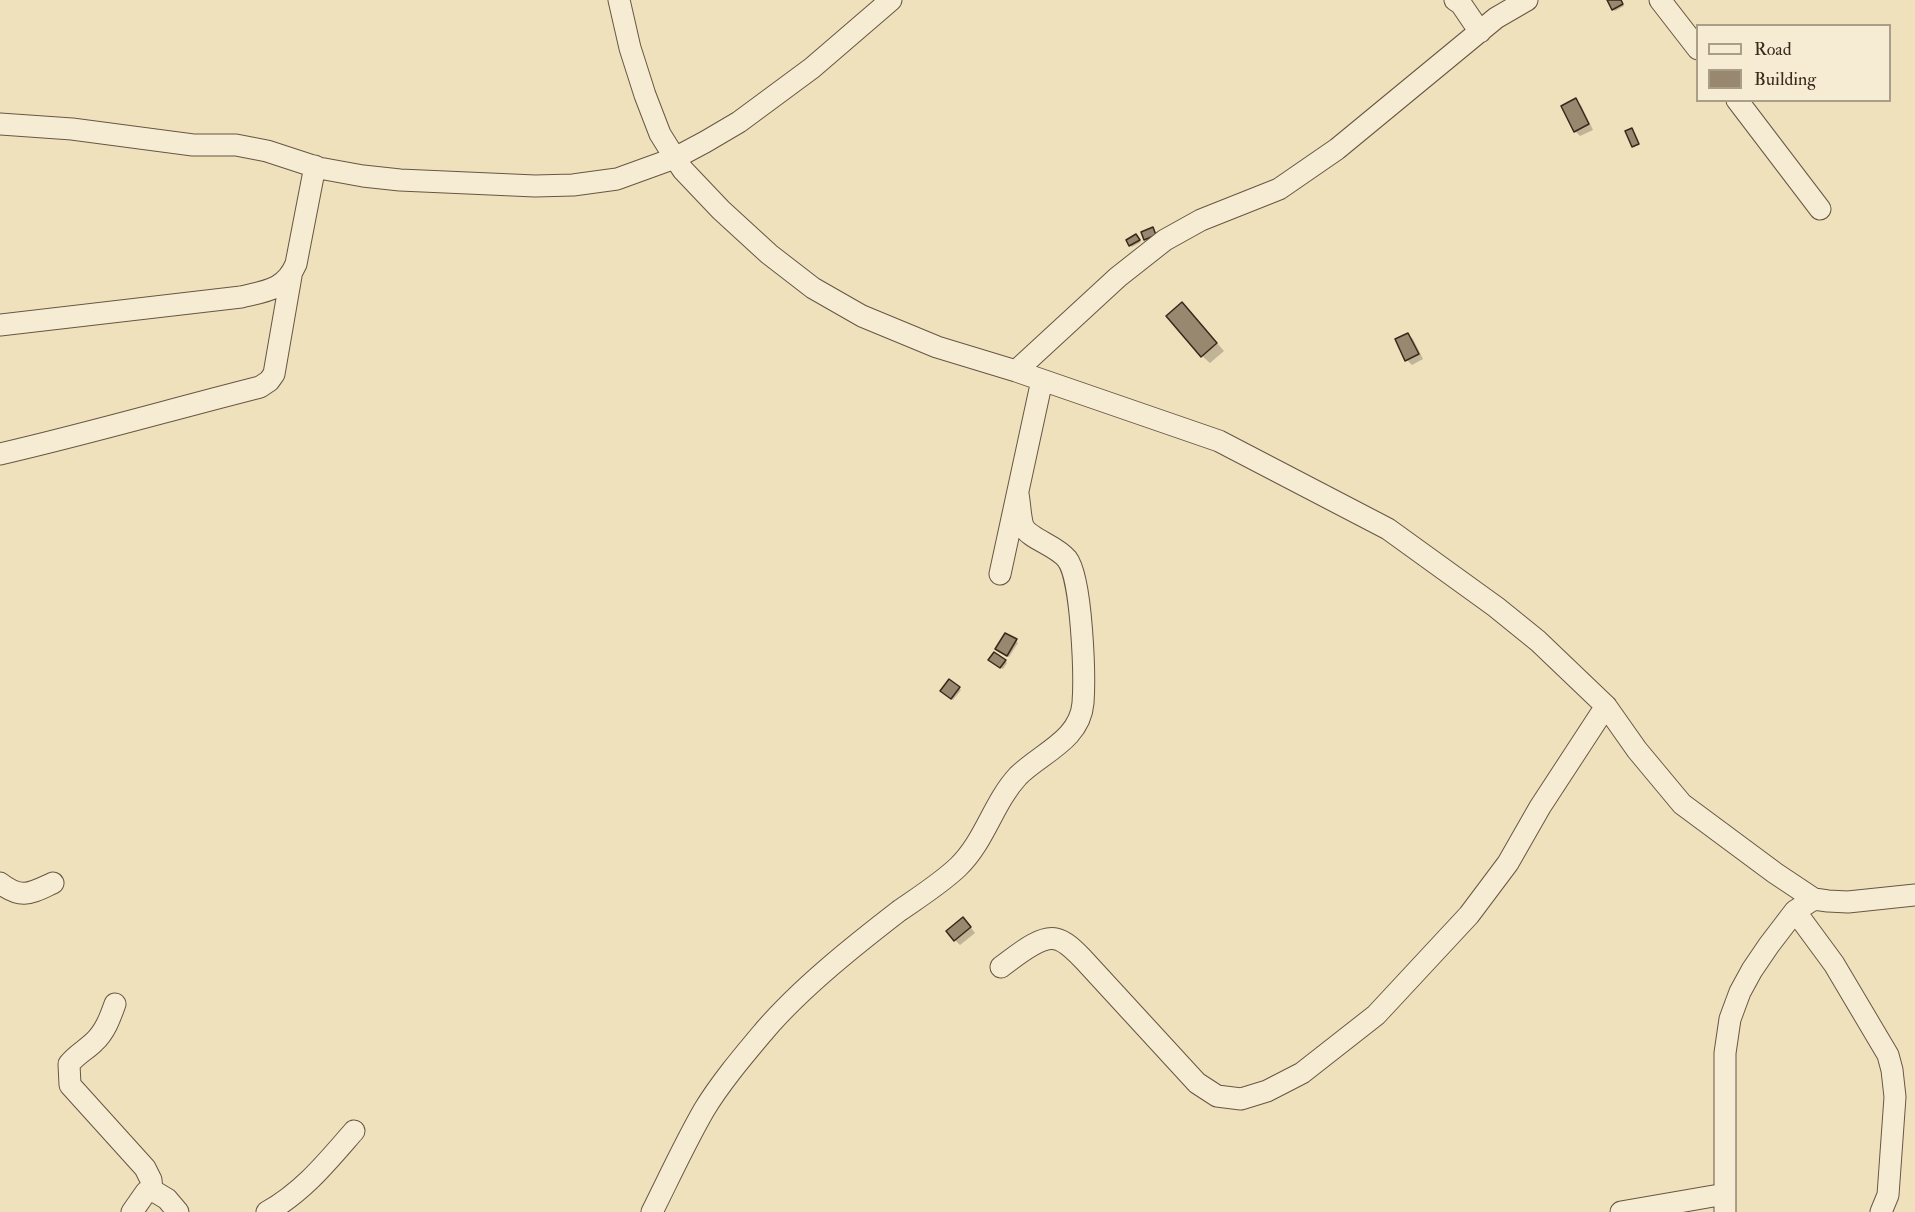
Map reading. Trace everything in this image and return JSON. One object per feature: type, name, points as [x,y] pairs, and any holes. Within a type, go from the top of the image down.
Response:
[{"type":"street","points":[[619,0],[630,48],[645,95],[660,134],[683,170],[720,210],[769,254],[813,288],[862,316],[938,347],[1016,371],[1219,441],[1388,529],[1538,640],[1606,706],[1636,750],[1682,804],[1814,899],[1848,902],[1915,895]]},
{"type":"street","points":[[0,124],[72,129],[193,145],[236,145],[267,151],[315,166],[363,176],[400,180],[536,186],[573,185],[617,179],[675,158],[713,137],[812,68],[891,0]]},
{"type":"street","points":[[1455,0],[1461,4],[1480,32]]},
{"type":"street","points":[[1016,371],[1118,277],[1164,240],[1201,220],[1279,189],[1337,149],[1496,18],[1527,0]]},
{"type":"street","points":[[1660,0],[1696,46]]},
{"type":"street","points":[[1739,102],[1820,209]]},
{"type":"street","points":[[0,454],[260,387],[269,381],[274,374],[291,276],[296,264],[315,166]]},
{"type":"street","points":[[0,325],[241,297],[266,291],[280,285],[291,276]]},
{"type":"street","points":[[1000,574],[1042,380]]},
{"type":"street","points":[[652,1212],[706,1107],[766,1028],[856,945],[960,865],[980,840],[1012,783],[1065,738],[1080,719],[1083,705],[1083,669],[1075,577],[1067,559],[1054,547],[1026,530],[1022,524],[1018,494]]},
{"type":"street","points":[[1001,967],[1038,942],[1055,938],[1083,958],[1197,1083],[1217,1096],[1241,1099],[1267,1091],[1302,1073],[1376,1015],[1470,915],[1508,863],[1540,807],[1606,706]]},
{"type":"street","points":[[0,883],[13,891],[29,894],[53,882]]},
{"type":"street","points":[[1621,1212],[1725,1203],[1725,1053],[1730,1019],[1740,992],[1752,970],[1795,911],[1814,899]]},
{"type":"street","points":[[1795,911],[1834,964],[1888,1055],[1895,1097],[1888,1195],[1881,1212]]},
{"type":"street","points":[[115,1004],[103,1033],[93,1044],[76,1054],[69,1064],[70,1085],[145,1168],[151,1179],[152,1190]]},
{"type":"street","points":[[267,1212],[311,1181],[354,1131]]},
{"type":"street","points":[[132,1212],[146,1192],[152,1190],[167,1199],[178,1212]]},
{"type":"building","points":[[1607,0],[1621,0],[1623,4],[1612,10]]},
{"type":"building","points":[[1576,98],[1589,124],[1574,132],[1561,106]]},
{"type":"building","points":[[1632,128],[1639,144],[1632,147],[1625,131]]},
{"type":"building","points":[[1153,227],[1156,235],[1144,240],[1141,232]]},
{"type":"building","points":[[1136,234],[1140,240],[1129,246],[1126,240]]},
{"type":"building","points":[[1182,302],[1217,343],[1201,357],[1166,316]]},
{"type":"building","points":[[1408,333],[1419,354],[1405,361],[1395,339]]},
{"type":"building","points":[[1005,633],[1017,639],[1007,656],[995,649]]},
{"type":"building","points":[[994,652],[1006,660],[1000,668],[988,660]]},
{"type":"building","points":[[949,679],[960,687],[951,699],[940,691]]},
{"type":"building","points":[[963,917],[971,927],[954,941],[946,931]]}]
